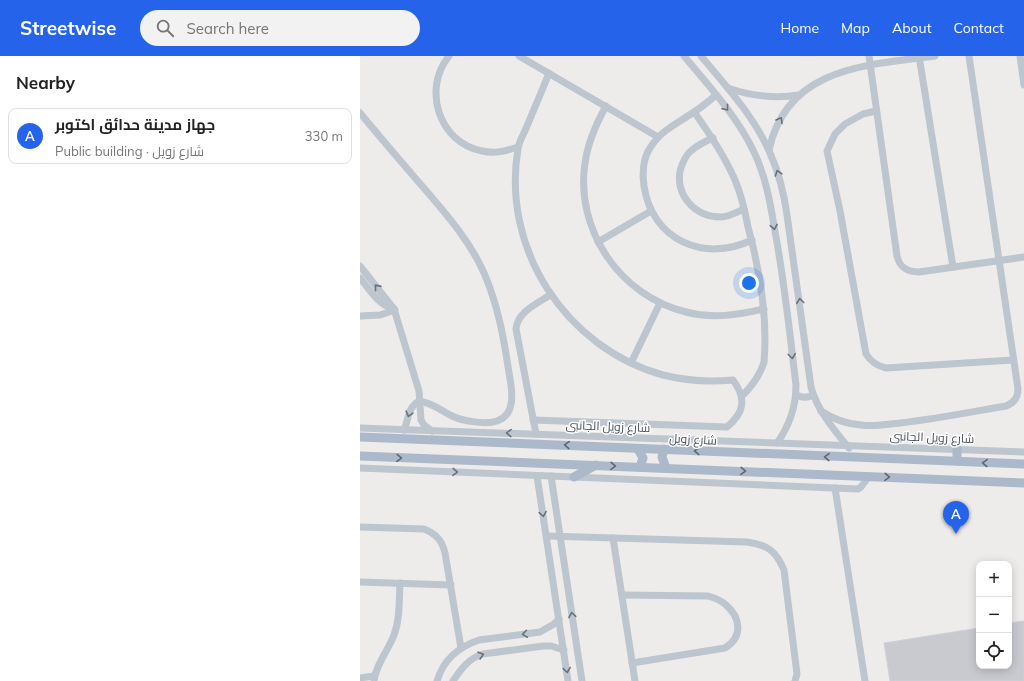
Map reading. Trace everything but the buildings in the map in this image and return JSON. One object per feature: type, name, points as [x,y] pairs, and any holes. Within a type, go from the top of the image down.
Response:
[{"type":"main road","name":"شارع زويل","points":[[360,436],[638,449],[1024,464]]},
{"type":"main road","points":[[603,437],[603,447]]},
{"type":"main road","points":[[638,449],[643,458],[640,467]]},
{"type":"main road","points":[[664,449],[662,457],[666,468]]},
{"type":"main road","points":[[957,449],[957,461]]},
{"type":"main road","points":[[360,456],[1024,483]]},
{"type":"main road","points":[[574,477],[596,466]]},
{"type":"street","points":[[449,56],[439,72],[435,97],[437,110],[449,132],[469,147],[481,151],[506,151],[518,147]]},
{"type":"street","points":[[519,56],[658,137]]},
{"type":"street","points":[[684,56],[730,113],[750,145],[763,173],[769,195],[780,261],[796,385],[796,395],[792,416],[777,443]]},
{"type":"street","points":[[701,56],[753,121],[775,164],[784,195],[813,394],[821,411],[856,458]]},
{"type":"street","points":[[869,56],[899,262],[902,267],[913,272],[1024,257]]},
{"type":"street","points":[[769,150],[778,124],[787,109],[798,95],[817,83],[830,76],[852,68],[919,57],[935,56]]},
{"type":"street","points":[[821,411],[842,422],[862,426],[876,426],[910,422],[1006,406],[1010,405],[1016,400],[1018,393],[969,56]]},
{"type":"street","points":[[1020,56],[1024,85]]},
{"type":"street","points":[[919,57],[953,267]]},
{"type":"street","points":[[533,420],[727,427],[736,419],[741,408],[742,396],[733,380],[698,381],[647,370],[631,363],[608,350],[586,334],[567,316],[550,295],[535,268],[524,239],[517,209],[515,178],[518,147],[549,73]]},
{"type":"street","points":[[727,88],[743,93],[763,96],[783,97],[798,95]]},
{"type":"street","points":[[716,96],[694,112],[670,126],[658,137],[649,149],[644,164],[643,180],[645,196],[651,211],[661,225],[674,237],[690,245],[707,250],[724,250],[741,246],[752,240]]},
{"type":"street","points":[[606,106],[596,124],[589,143],[584,163],[583,183],[585,204],[590,223],[598,242],[607,258],[617,271],[630,284],[644,294],[660,303],[686,312],[714,316],[742,314],[764,309]]},
{"type":"street","points":[[876,111],[863,114],[844,124],[835,134],[828,151],[866,354],[872,362],[886,368],[1013,360]]},
{"type":"street","points":[[694,112],[713,138],[736,181],[758,268],[764,309],[764,362],[762,370],[756,380],[742,396]]},
{"type":"street","points":[[360,113],[451,220],[470,246],[484,273],[495,303],[503,333],[512,398],[509,410],[502,418],[491,422],[462,419],[453,416],[432,404],[419,401],[412,406],[404,430]]},
{"type":"street","points":[[713,138],[691,150],[682,164],[679,179],[682,195],[692,208],[706,216],[722,217],[744,209]]},
{"type":"street","points":[[598,242],[651,211]]},
{"type":"street","points":[[360,266],[395,310],[417,381],[421,420],[424,425],[433,431]]},
{"type":"street","points":[[360,278],[379,301],[395,310]]},
{"type":"street","points":[[536,434],[516,324],[521,315],[550,295]]},
{"type":"street","points":[[631,363],[660,303]]},
{"type":"street","points":[[360,316],[380,315],[395,310]]},
{"type":"street","points":[[796,395],[802,398],[808,398],[813,394]]},
{"type":"street","name":"شارع زويل الجانبى","points":[[360,428],[1024,452]]},
{"type":"street","points":[[360,468],[858,489],[869,476]]},
{"type":"street","points":[[537,476],[568,681]]},
{"type":"street","points":[[551,476],[582,681]]},
{"type":"street","points":[[835,488],[864,681]]},
{"type":"street","points":[[360,527],[424,529],[432,532],[439,538],[443,545],[461,648]]},
{"type":"street","points":[[546,536],[747,542],[760,544],[771,549],[779,558],[784,570],[797,674],[796,681]]},
{"type":"street","points":[[613,538],[635,681]]},
{"type":"street","points":[[360,582],[451,585]]},
{"type":"street","points":[[360,678],[374,679],[379,664],[393,636],[398,620],[400,583]]},
{"type":"street","points":[[622,595],[708,596],[718,599],[726,605],[737,621],[738,630],[736,638],[725,648],[632,663]]},
{"type":"street","points":[[436,681],[446,662],[461,648],[479,640],[540,632],[554,624],[559,619]]},
{"type":"street","points":[[453,681],[460,670],[475,656],[544,646],[557,647],[564,650]]},
{"type":"place","name":"جهاز مدينة حدائق اكتوبر","points":[[956,534]]}]
